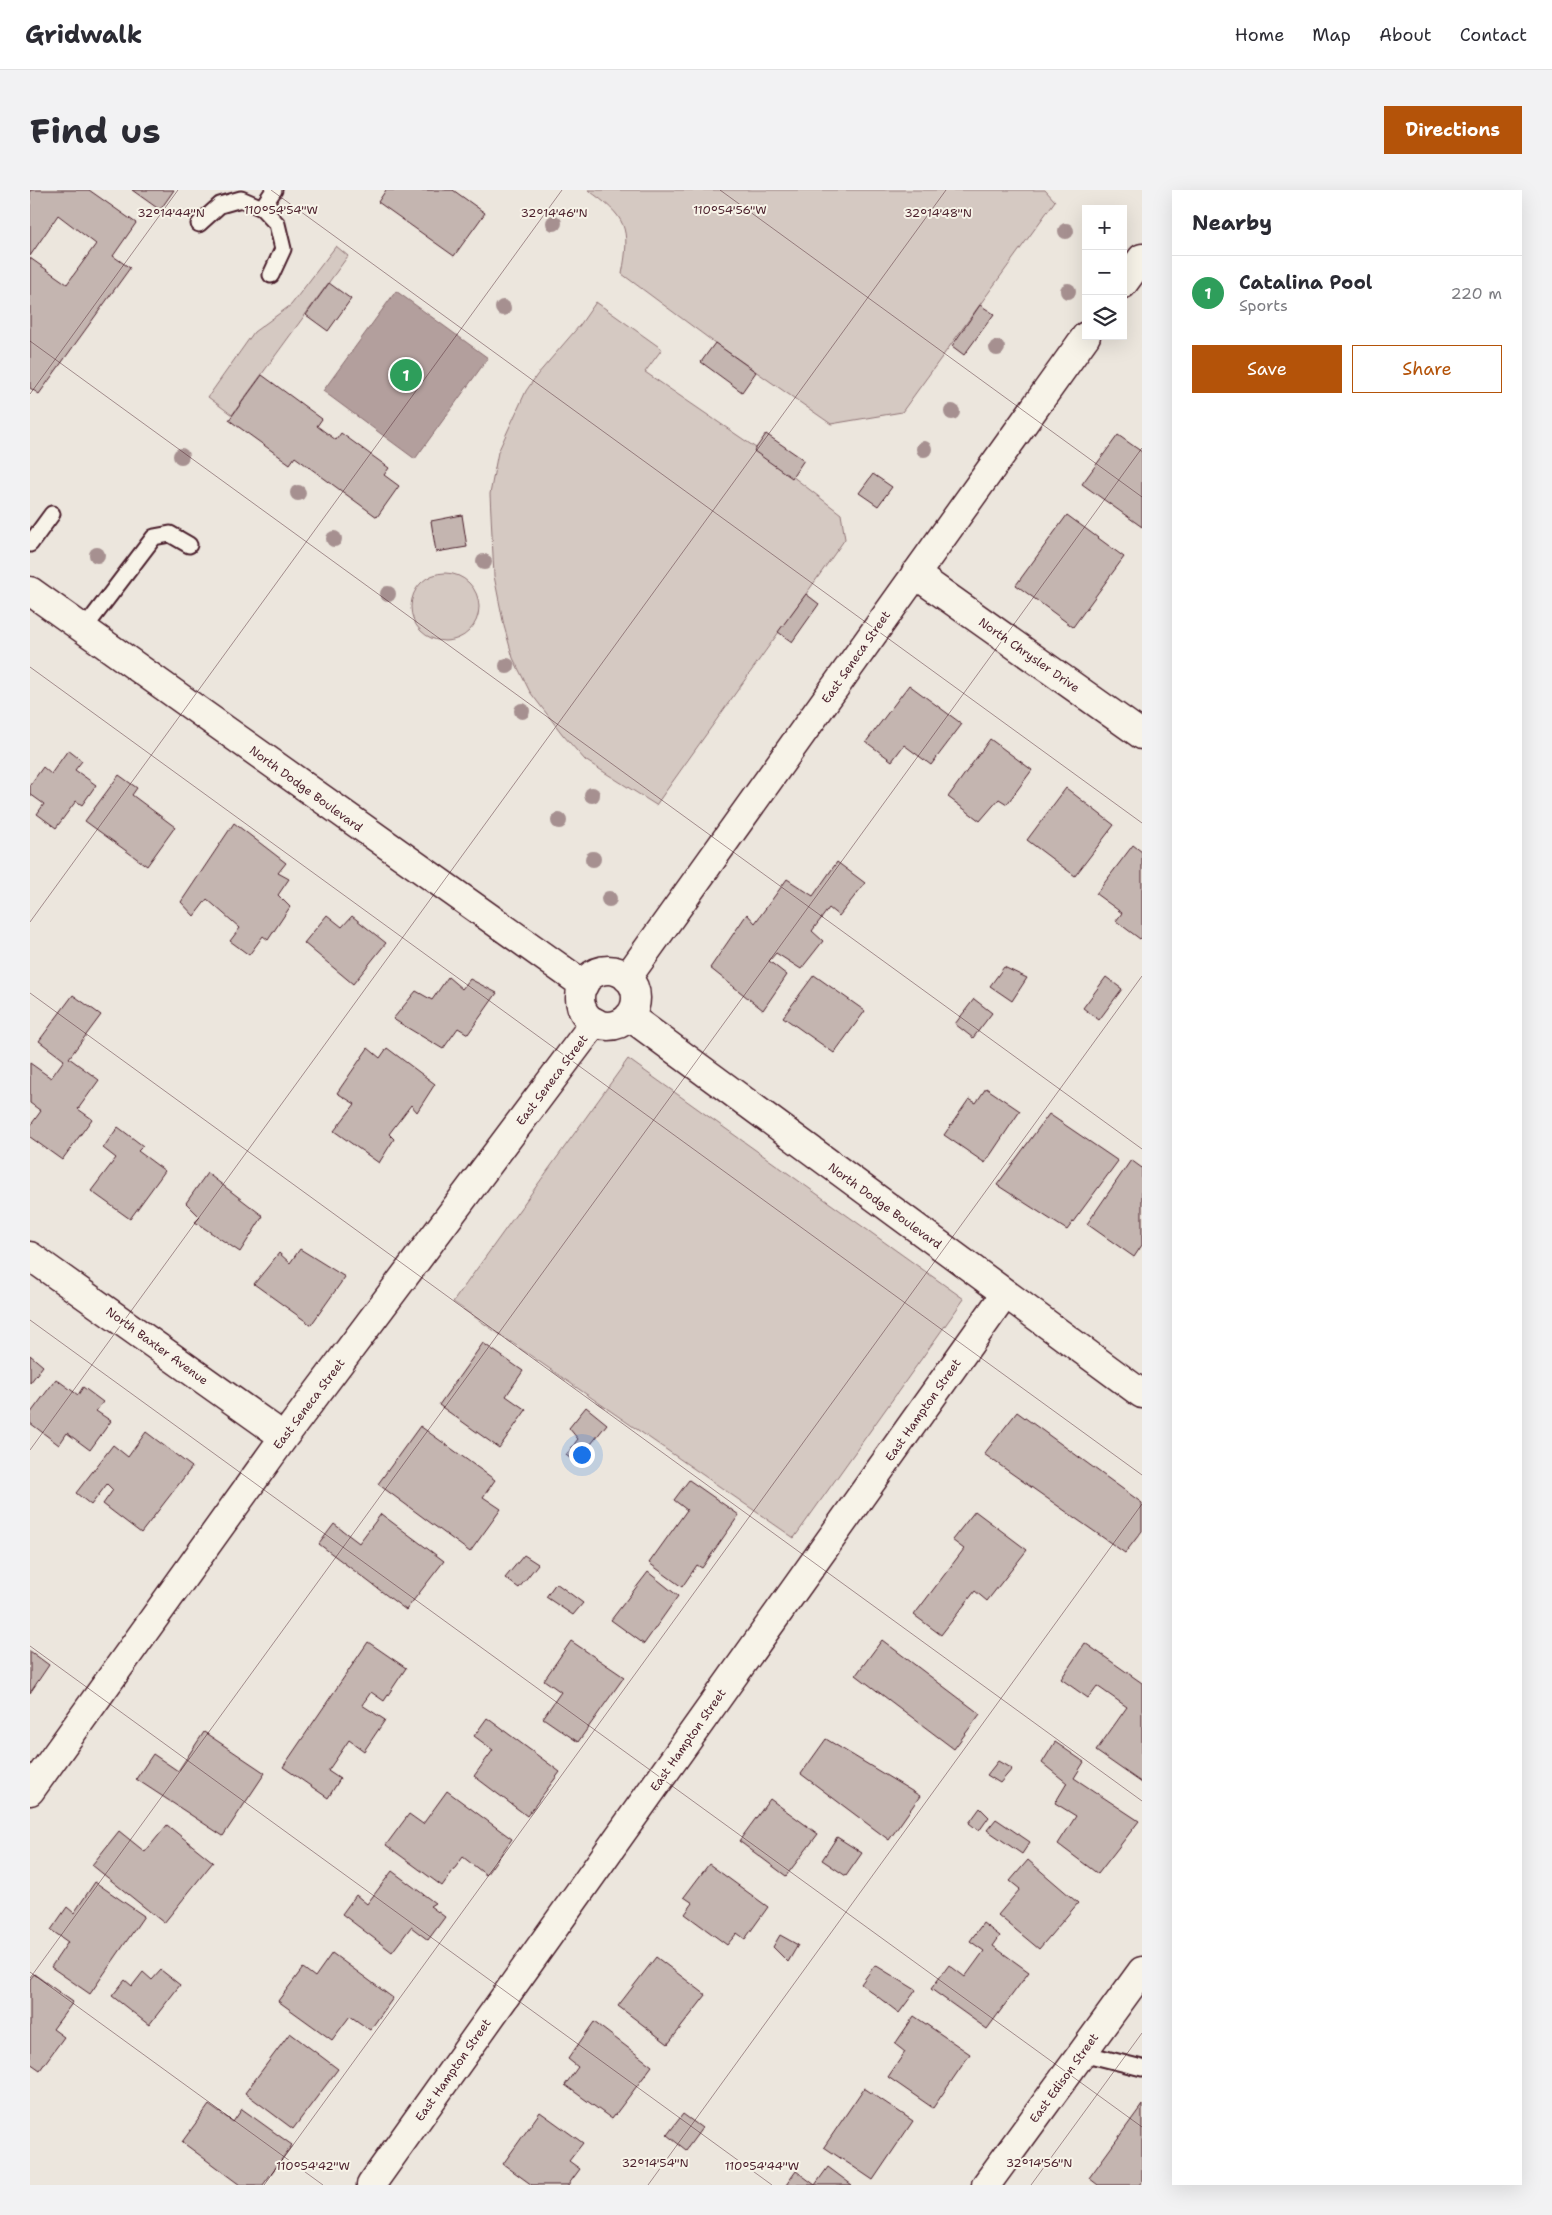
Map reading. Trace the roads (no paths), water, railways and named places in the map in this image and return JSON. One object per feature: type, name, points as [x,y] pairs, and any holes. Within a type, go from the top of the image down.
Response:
[{"type":"street","points":[[1127,279],[1142,258]]},
{"type":"street","name":"East Seneca Street","points":[[627,978],[1083,340]]},
{"type":"street","name":"North Chrysler Drive","points":[[915,574],[1142,735]]},
{"type":"street","name":"North Dodge Boulevard","points":[[30,591],[584,985]]},
{"type":"street","points":[[612,970],[627,978],[636,994],[636,1003],[629,1016],[618,1024],[609,1026],[595,1022],[584,1014],[580,996],[584,985],[594,974],[612,970]]},
{"type":"street","name":"North Dodge Boulevard","points":[[629,1016],[1142,1394]]},
{"type":"street","name":"East Seneca Street","points":[[30,1791],[284,1437],[595,1022]]},
{"type":"street","name":"North Baxter Avenue","points":[[30,1256],[284,1437]]},
{"type":"street","name":"East Hampton Street","points":[[371,2185],[1005,1294]]},
{"type":"street","name":"East Edison Street","points":[[986,2185],[1141,1974]]},
{"type":"lane","points":[[262,208],[274,190]]},
{"type":"lane","points":[[199,224],[220,205],[241,199],[262,208],[277,224],[283,249],[271,276]]},
{"type":"lane","points":[[30,544],[52,514]]},
{"type":"lane","points":[[84,630],[154,537],[170,534],[189,544]]},
{"type":"lane","points":[[1082,2053],[1142,2068]]},
{"type":"place","name":"Catalina Pool","points":[[406,375]]}]
